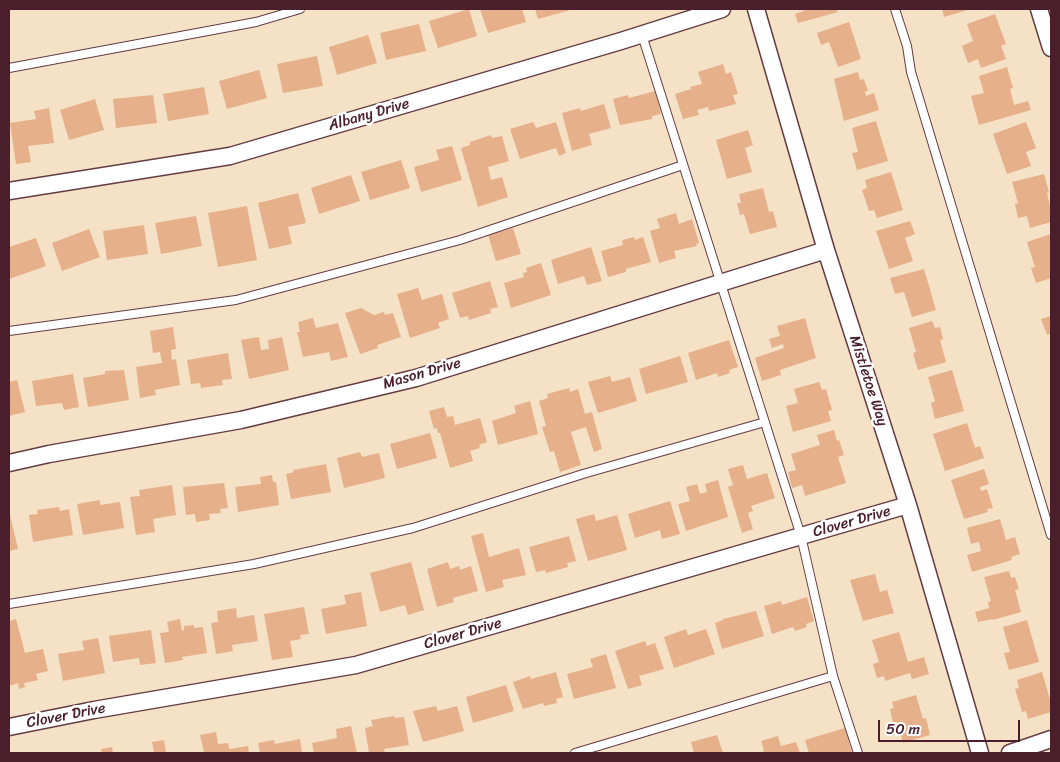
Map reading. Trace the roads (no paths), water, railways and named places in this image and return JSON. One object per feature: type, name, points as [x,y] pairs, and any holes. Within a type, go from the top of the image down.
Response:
[{"type":"street","name":"Albany Drive","points":[[9,191],[230,156],[642,35],[722,9]]},
{"type":"street","name":"Mistletoe Way","points":[[756,9],[826,250],[908,505],[980,753]]},
{"type":"street","points":[[1039,9],[1051,48]]},
{"type":"street","name":"Mason Drive","points":[[9,462],[241,420],[416,378],[826,250]]},
{"type":"street","name":"Clover Drive","points":[[9,727],[94,710],[356,665],[908,505]]},
{"type":"street","points":[[1010,753],[1051,739]]},
{"type":"lane","points":[[9,68],[256,22],[300,9]]},
{"type":"lane","points":[[894,9],[907,46],[914,81],[1051,535]]},
{"type":"lane","points":[[642,35],[801,536],[834,676],[858,753]]},
{"type":"lane","points":[[9,331],[236,300],[460,240],[683,165]]},
{"type":"lane","points":[[9,604],[254,564],[413,528],[583,474],[765,422]]},
{"type":"lane","points":[[575,753],[834,676]]}]
